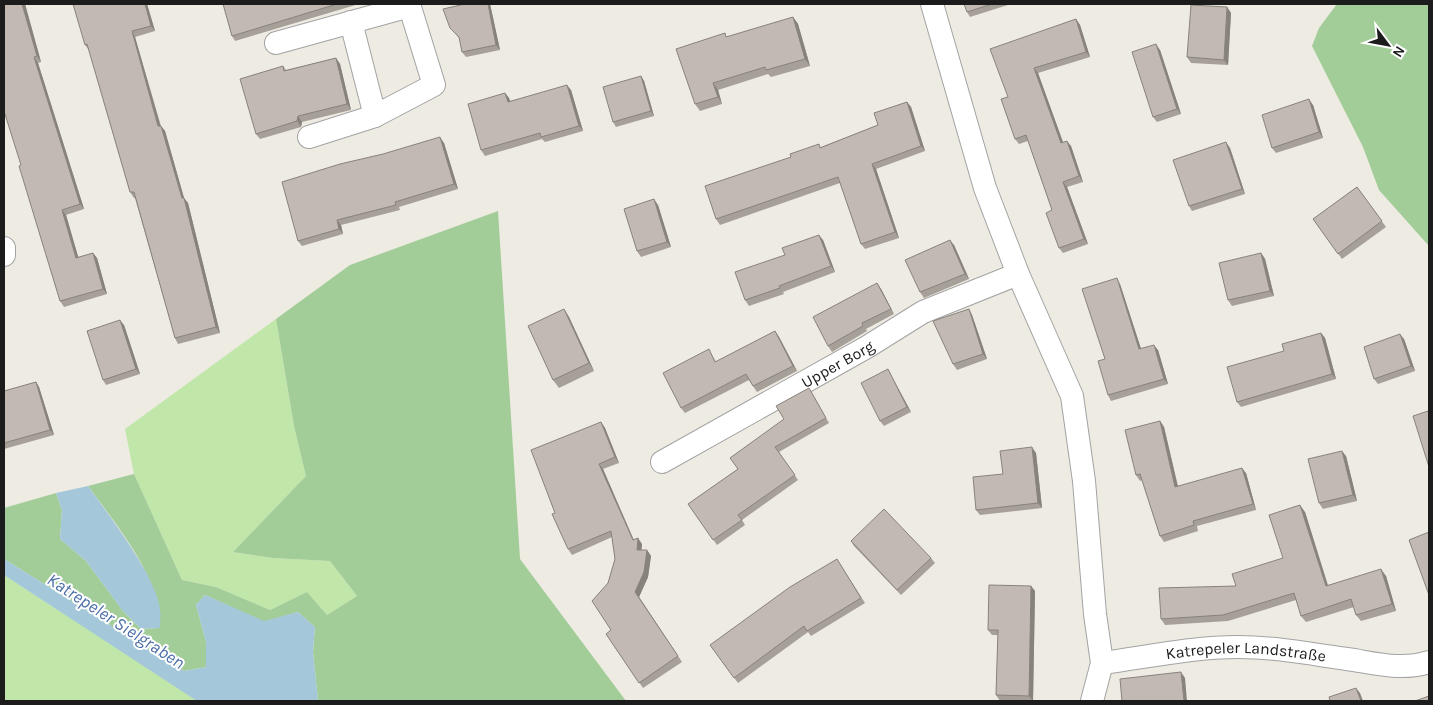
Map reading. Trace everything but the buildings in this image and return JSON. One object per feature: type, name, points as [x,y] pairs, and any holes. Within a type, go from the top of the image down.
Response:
[{"type":"street","points":[[932,4],[985,188],[1018,274],[1072,396],[1084,481],[1095,614],[1102,663],[1092,701]]},
{"type":"street","points":[[276,43],[409,5],[434,86],[376,116],[309,137]]},
{"type":"street","points":[[351,22],[376,116]]},
{"type":"street","points":[[4,248],[4,255]]},
{"type":"street","name":"Upper Borg","points":[[662,462],[867,347],[923,312],[1018,274]]},
{"type":"street","name":"Katrepeler Landstraße","points":[[1102,663],[1196,650],[1238,647],[1281,649],[1378,666],[1420,665],[1429,662]]},
{"type":"green space","points":[[1337,4],[1429,4],[1429,246],[1379,190],[1363,147],[1312,46],[1319,28]]},
{"type":"green space","points":[[498,211],[520,559],[626,701],[318,701],[313,652],[315,627],[298,612],[264,622],[205,595],[196,605],[206,642],[206,667],[184,671],[4,559],[4,508],[56,493],[62,510],[60,539],[86,561],[123,611],[141,629],[159,628],[154,591],[146,572],[124,535],[88,486],[134,474],[182,580],[216,587],[270,610],[307,592],[327,615],[357,596],[330,561],[273,558],[233,552],[306,476],[294,426],[276,319],[350,265]]},
{"type":"green space","points":[[276,319],[294,426],[306,476],[233,552],[273,558],[330,561],[357,596],[327,615],[307,592],[270,610],[216,587],[182,580],[134,474],[125,429]]},
{"type":"green space","points":[[4,575],[180,689],[197,701],[4,701]]},
{"type":"water","points":[[88,486],[119,529],[150,580],[157,595],[160,609],[160,628],[141,629],[123,611],[86,561],[60,539],[62,510],[56,493]]},
{"type":"water","points":[[4,559],[184,671],[206,667],[206,642],[196,605],[205,595],[264,621],[298,612],[315,627],[313,652],[318,701],[197,701],[4,575]]},
{"type":"water label","name":"Katrepeler Sielgraben","points":[[116,621]]}]
